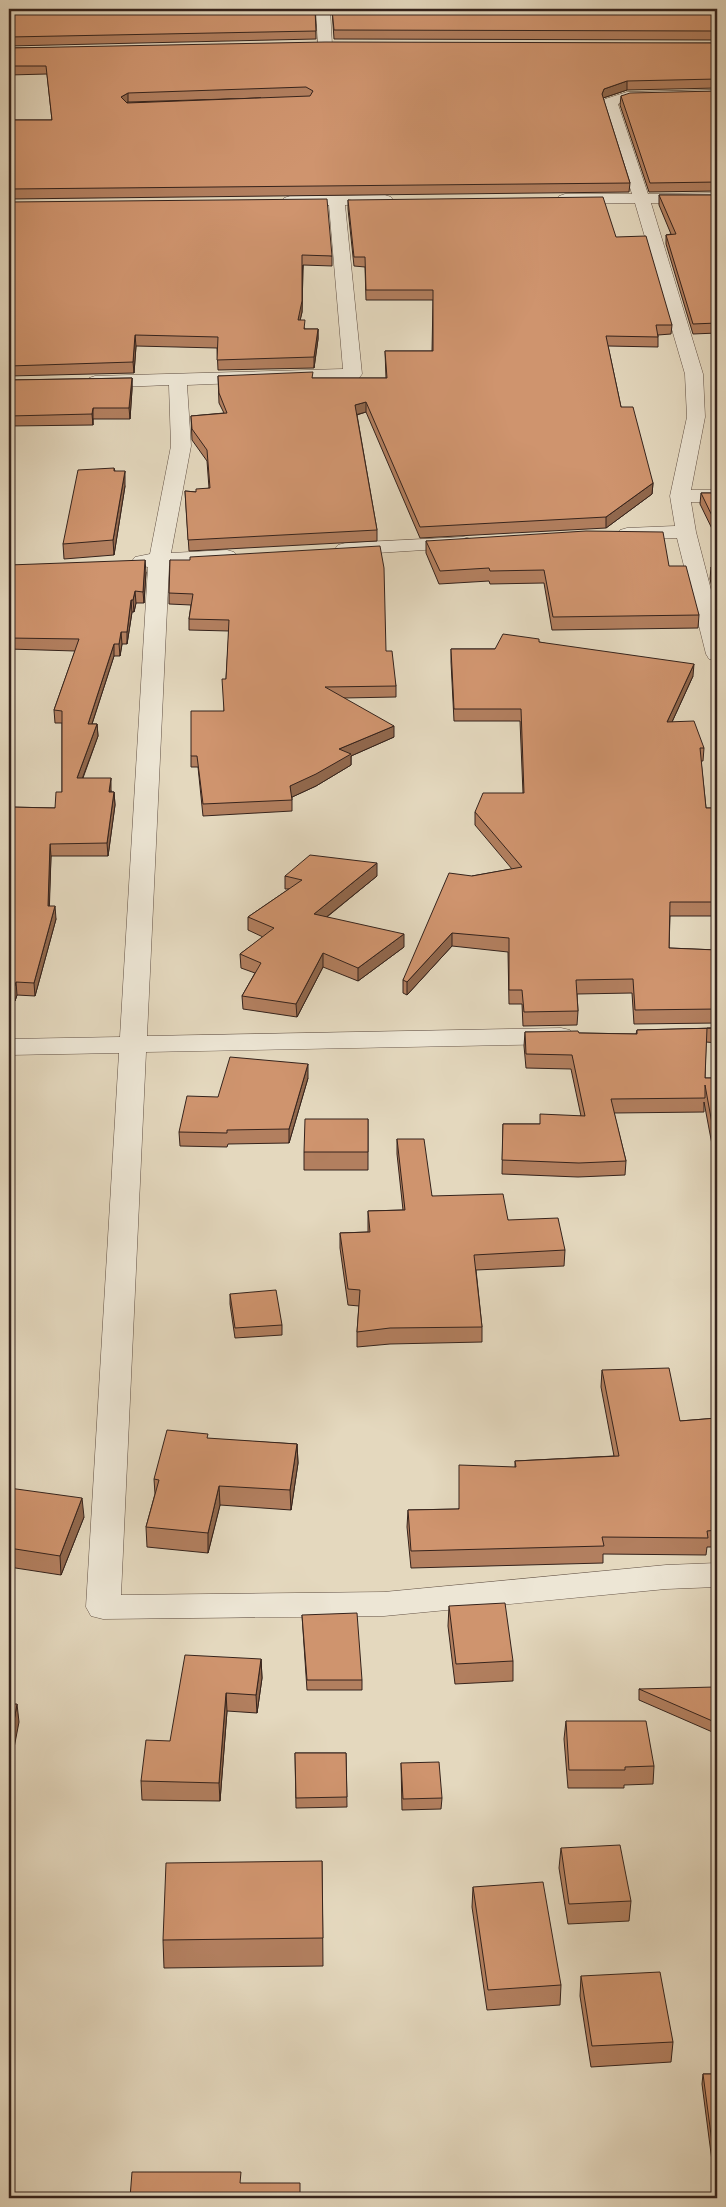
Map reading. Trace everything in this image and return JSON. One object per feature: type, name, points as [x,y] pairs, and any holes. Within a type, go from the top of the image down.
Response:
[{"type":"street","points":[[323,9],[325,46]]},
{"type":"street","points":[[717,94],[627,96],[610,102],[642,199],[694,374],[696,417],[680,496],[686,532],[717,654]]},
{"type":"street","points":[[554,199],[717,198]]},
{"type":"street","points":[[278,201],[396,200]]},
{"type":"street","points":[[78,382],[353,374],[337,201]]},
{"type":"street","points":[[178,380],[181,446],[159,560],[103,1607],[384,1604],[666,1577],[717,1575]]},
{"type":"street","points":[[680,496],[717,496]]},
{"type":"street","points":[[608,534],[686,532]]},
{"type":"street","points":[[329,550],[478,542]]},
{"type":"street","points":[[122,562],[249,555]]},
{"type":"street","points":[[9,1046],[589,1035]]},
{"type":"building","points":[[9,9],[315,9],[316,31],[9,37]]},
{"type":"building","points":[[332,9],[717,9],[717,31],[334,30]]},
{"type":"building","points":[[325,42],[717,43],[717,79],[627,81],[604,89],[602,94],[630,183],[9,189],[9,120],[52,120],[46,66],[9,66],[9,48]],"holes":[[[306,87],[313,91],[310,96],[127,103],[121,97],[128,93]]]},
{"type":"building","points":[[717,91],[717,182],[650,183],[621,96],[630,93]]},
{"type":"building","points":[[659,195],[717,195],[717,323],[693,324],[666,235],[676,234]]},
{"type":"building","points":[[603,197],[616,237],[646,236],[672,325],[656,325],[658,337],[606,336],[621,407],[633,407],[653,483],[606,517],[420,527],[366,402],[355,405],[377,530],[188,540],[185,491],[196,492],[196,489],[210,488],[207,450],[192,429],[191,416],[227,413],[219,393],[218,376],[313,372],[312,378],[387,378],[385,351],[433,351],[433,290],[366,290],[365,257],[354,257],[348,200]]},
{"type":"building","points":[[327,199],[332,256],[302,255],[302,301],[298,320],[305,320],[304,329],[318,329],[314,357],[217,360],[218,337],[135,335],[133,362],[9,366],[9,202]]},
{"type":"building","points":[[132,378],[129,408],[93,408],[92,414],[9,416],[9,380]]},
{"type":"building","points":[[114,468],[114,471],[125,471],[113,540],[63,544],[78,470]]},
{"type":"building","points":[[701,493],[717,493],[717,526]]},
{"type":"building","points":[[586,531],[663,532],[669,566],[686,566],[699,615],[553,617],[544,570],[490,571],[489,568],[440,571],[426,541]]},
{"type":"building","points":[[380,546],[384,568],[386,651],[392,651],[396,686],[325,687],[394,726],[339,749],[351,754],[290,786],[292,800],[203,804],[197,756],[191,756],[191,711],[224,711],[222,679],[226,679],[229,620],[189,619],[193,594],[169,593],[170,560],[190,560],[190,557]]},
{"type":"building","points":[[145,560],[143,592],[135,591],[133,600],[131,600],[127,632],[121,632],[119,644],[114,644],[88,724],[97,724],[77,778],[111,778],[109,792],[114,792],[107,843],[50,844],[48,906],[55,906],[34,983],[16,982],[14,988],[9,988],[9,897],[14,871],[9,870],[9,807],[55,808],[56,792],[62,792],[62,711],[54,710],[79,639],[9,638],[9,565]]},
{"type":"building","points":[[711,567],[717,567],[717,591]]},
{"type":"building","points":[[503,634],[539,639],[539,642],[694,664],[667,722],[694,721],[704,748],[700,748],[706,808],[717,808],[717,902],[670,902],[669,948],[717,950],[717,1009],[635,1010],[633,979],[576,980],[578,1011],[524,1012],[522,990],[509,990],[509,938],[452,933],[407,982],[403,980],[449,873],[472,876],[522,867],[475,812],[483,793],[524,793],[521,709],[454,709],[451,649],[495,649]]},
{"type":"building","points":[[310,855],[377,863],[314,914],[404,934],[358,968],[323,953],[296,1004],[242,996],[261,963],[240,954],[274,928],[248,917],[302,880],[285,876]]},
{"type":"building","points":[[707,1028],[705,1078],[717,1078],[717,1151],[705,1085],[705,1098],[611,1099],[626,1161],[579,1163],[502,1160],[503,1124],[540,1124],[540,1114],[585,1116],[572,1055],[526,1054],[525,1032],[578,1031],[579,1033],[637,1034],[637,1030]]},
{"type":"building","points":[[230,1057],[308,1064],[289,1129],[227,1130],[227,1133],[179,1132],[187,1096],[218,1097]]},
{"type":"building","points":[[305,1119],[368,1119],[368,1152],[304,1152]]},
{"type":"building","points":[[397,1139],[424,1139],[432,1196],[503,1194],[508,1220],[558,1218],[565,1250],[474,1255],[482,1327],[390,1328],[357,1332],[360,1290],[348,1289],[340,1233],[370,1232],[368,1211],[405,1210]]},
{"type":"building","points":[[276,1290],[282,1325],[235,1328],[230,1294]]},
{"type":"building","points":[[669,1368],[680,1421],[717,1418],[717,1530],[707,1531],[708,1538],[602,1537],[604,1546],[411,1551],[408,1510],[459,1509],[459,1465],[516,1467],[515,1461],[619,1456],[602,1370]]},
{"type":"building","points":[[167,1430],[208,1434],[207,1438],[297,1444],[290,1490],[219,1486],[208,1533],[146,1527],[159,1480],[154,1479]]},
{"type":"building","points":[[9,1488],[82,1498],[60,1556],[9,1548]]},
{"type":"building","points":[[505,1603],[513,1661],[456,1664],[449,1606]]},
{"type":"building","points":[[357,1613],[362,1680],[307,1680],[302,1615]]},
{"type":"building","points":[[185,1655],[261,1659],[256,1695],[226,1693],[219,1783],[141,1781],[146,1740],[170,1741]]},
{"type":"building","points":[[714,1687],[717,1723],[639,1689]]},
{"type":"building","points":[[9,1704],[17,1704],[9,1749]]},
{"type":"building","points":[[566,1721],[646,1721],[654,1766],[625,1767],[625,1770],[569,1770]]},
{"type":"building","points":[[295,1753],[346,1753],[347,1797],[296,1798]]},
{"type":"building","points":[[439,1762],[442,1798],[403,1799],[401,1763]]},
{"type":"building","points":[[620,1845],[631,1901],[569,1904],[561,1848]]},
{"type":"building","points":[[322,1861],[323,1938],[163,1940],[166,1863]]},
{"type":"building","points":[[543,1882],[561,1985],[488,1990],[473,1887]]},
{"type":"building","points":[[660,1972],[673,2042],[592,2046],[581,1976]]},
{"type":"building","points":[[703,2074],[717,2074],[717,2150],[713,2150]]},
{"type":"building","points":[[132,2172],[241,2172],[240,2183],[300,2183],[300,2198],[130,2198]]}]
